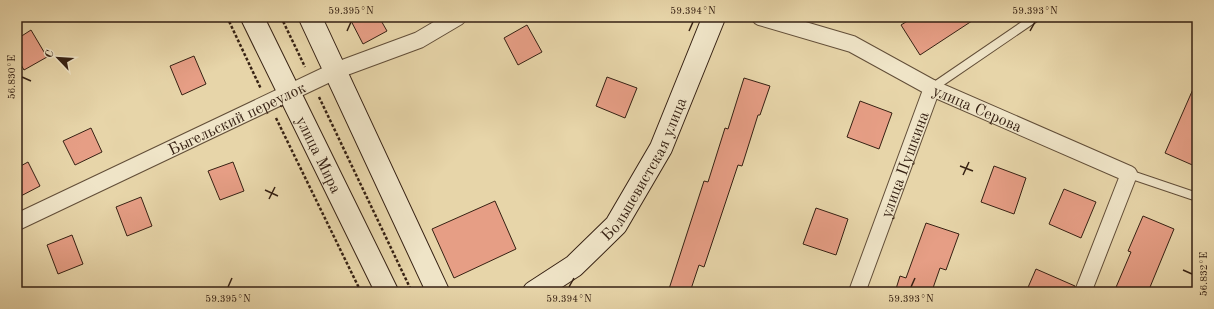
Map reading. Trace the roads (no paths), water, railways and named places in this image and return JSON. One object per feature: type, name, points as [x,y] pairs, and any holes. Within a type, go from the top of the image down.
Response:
[{"type":"street","name":"улица Мира","points":[[252,17],[387,292]]},
{"type":"street","points":[[310,17],[438,292]]},
{"type":"street","name":"Быгельский переулок","points":[[17,222],[335,71],[419,40],[458,17]]},
{"type":"street","name":"Большевистская улица","points":[[534,292],[574,266],[616,225],[661,148],[714,17]]},
{"type":"street","name":"улица Серова","points":[[760,17],[852,44],[932,88],[1129,174]]},
{"type":"street","name":"улица Пушкина","points":[[857,292],[932,88]]},
{"type":"street","points":[[1083,292],[1129,174]]},
{"type":"lane","points":[[932,88],[1036,17]]},
{"type":"lane","name":"улица Серова","points":[[1129,174],[1197,197]]}]
